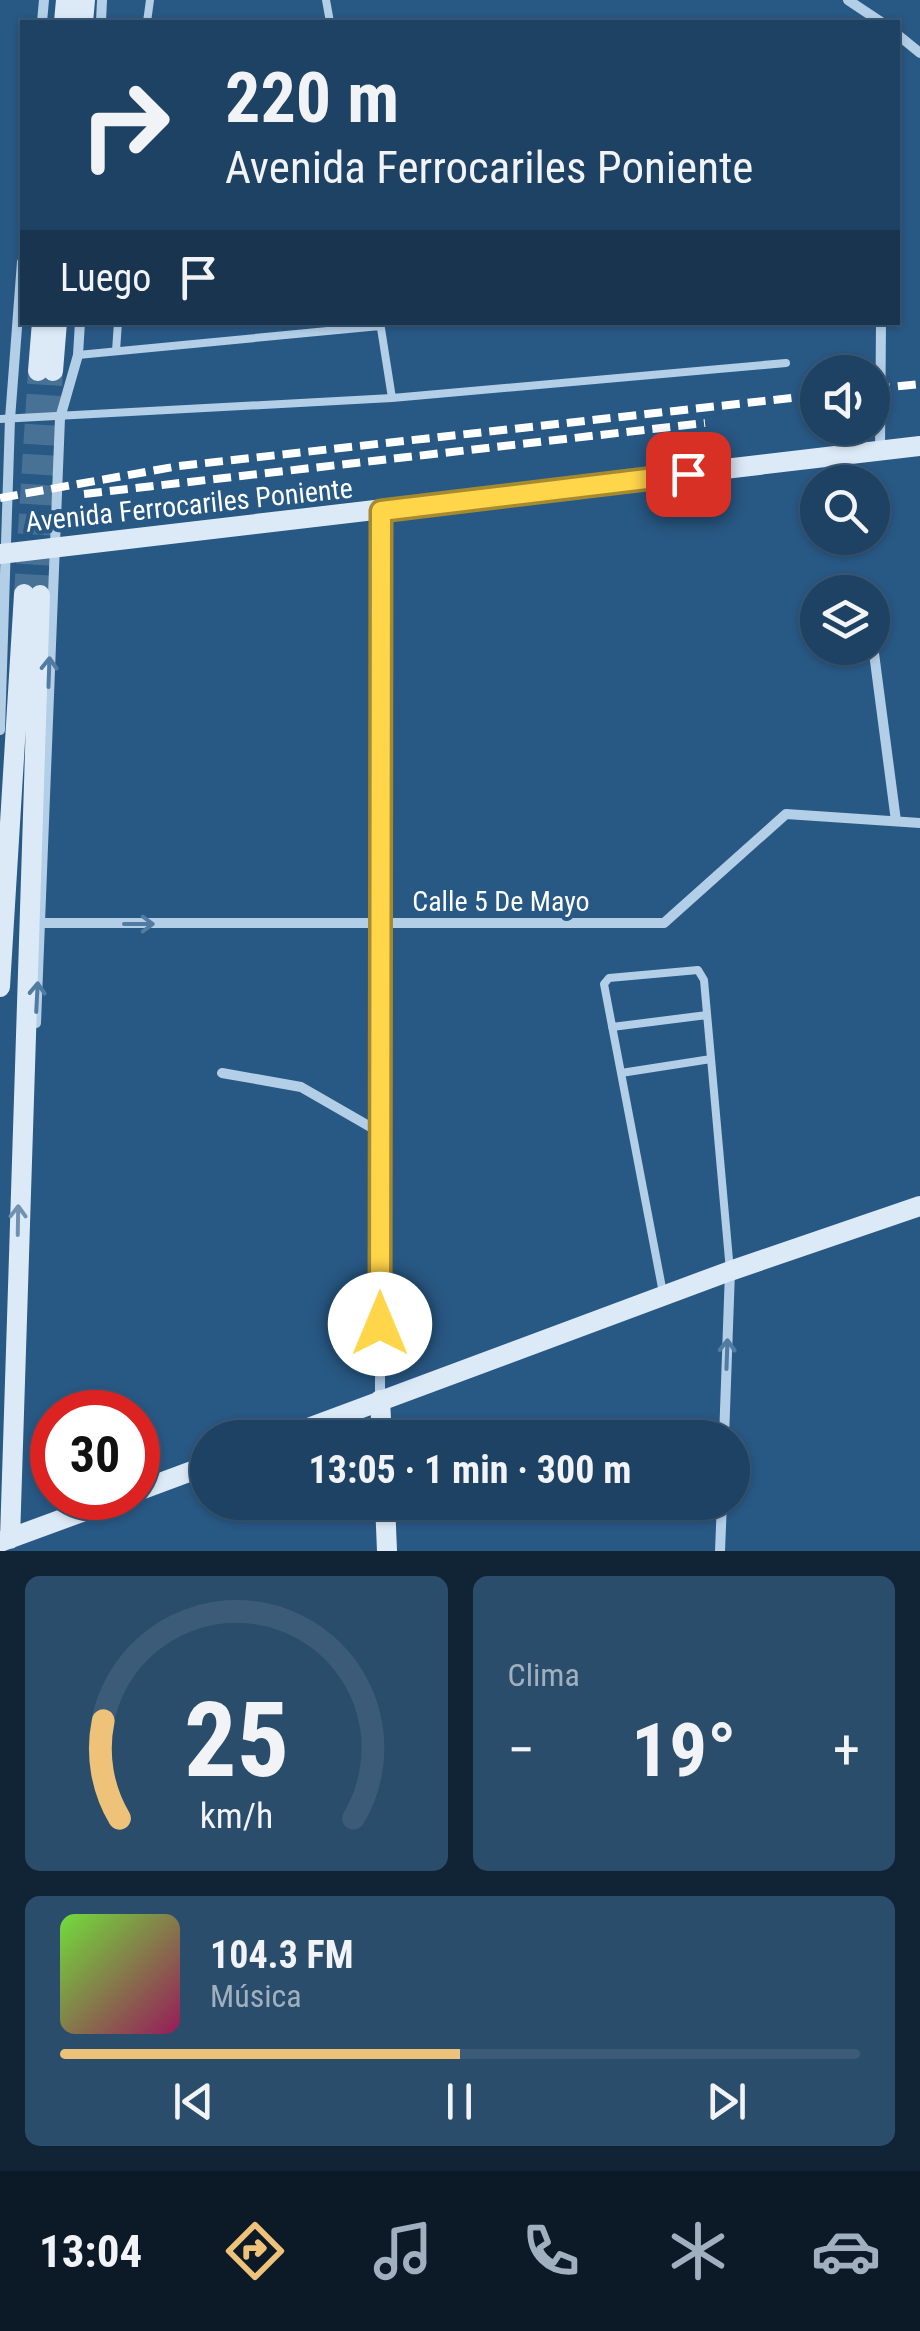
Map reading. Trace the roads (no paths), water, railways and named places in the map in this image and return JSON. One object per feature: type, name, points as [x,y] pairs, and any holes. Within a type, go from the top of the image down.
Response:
[{"type":"main road","points":[[42,325],[45,371],[56,325]]},
{"type":"main road","name":"Avenida Ferrocariles Poniente","points":[[4,553],[920,446]]},
{"type":"main road","points":[[0,987],[32,594],[7,1544],[66,1520]]},
{"type":"main road","points":[[327,1420],[730,1271],[920,1206]]},
{"type":"main road","points":[[380,1400],[381,1420]]},
{"type":"main road","points":[[160,1483],[190,1472]]},
{"type":"main road","points":[[386,1520],[388,1551]]},
{"type":"street","points":[[848,0],[879,20]]},
{"type":"street","points":[[900,37],[920,53]]},
{"type":"street","points":[[0,730],[5,419],[20,280]]},
{"type":"street","points":[[20,1162],[30,1134],[60,418],[78,354],[80,325]]},
{"type":"street","points":[[880,452],[881,325]]},
{"type":"street","points":[[380,1400],[381,511]]},
{"type":"street","points":[[876,665],[896,821]]},
{"type":"street","name":"Calle 5 De Mayo","points":[[41,924],[664,923],[786,814],[920,822]]},
{"type":"street","points":[[222,1073],[301,1087],[381,1133]]},
{"type":"street","points":[[725,1420],[730,1271]]},
{"type":"street","points":[[720,1551],[721,1520]]},
{"type":"lane","points":[[116,351],[118,325]]},
{"type":"lane","points":[[78,354],[370,325]]},
{"type":"lane","points":[[380,325],[392,398]]},
{"type":"lane","points":[[5,419],[392,398],[786,363]]},
{"type":"lane","points":[[664,1295],[604,984],[609,978],[698,970],[704,980],[730,1271]]},
{"type":"lane","points":[[612,1027],[707,1015]]},
{"type":"lane","points":[[620,1073],[711,1059]]},
{"type":"tunnel","points":[[24,594],[38,371]]},
{"type":"tunnel","points":[[40,595],[53,371]]},
{"type":"railway","points":[[890,387],[920,384]]},
{"type":"railway","points":[[0,498],[179,466],[800,397]]},
{"type":"railway","points":[[84,494],[705,423]]}]
